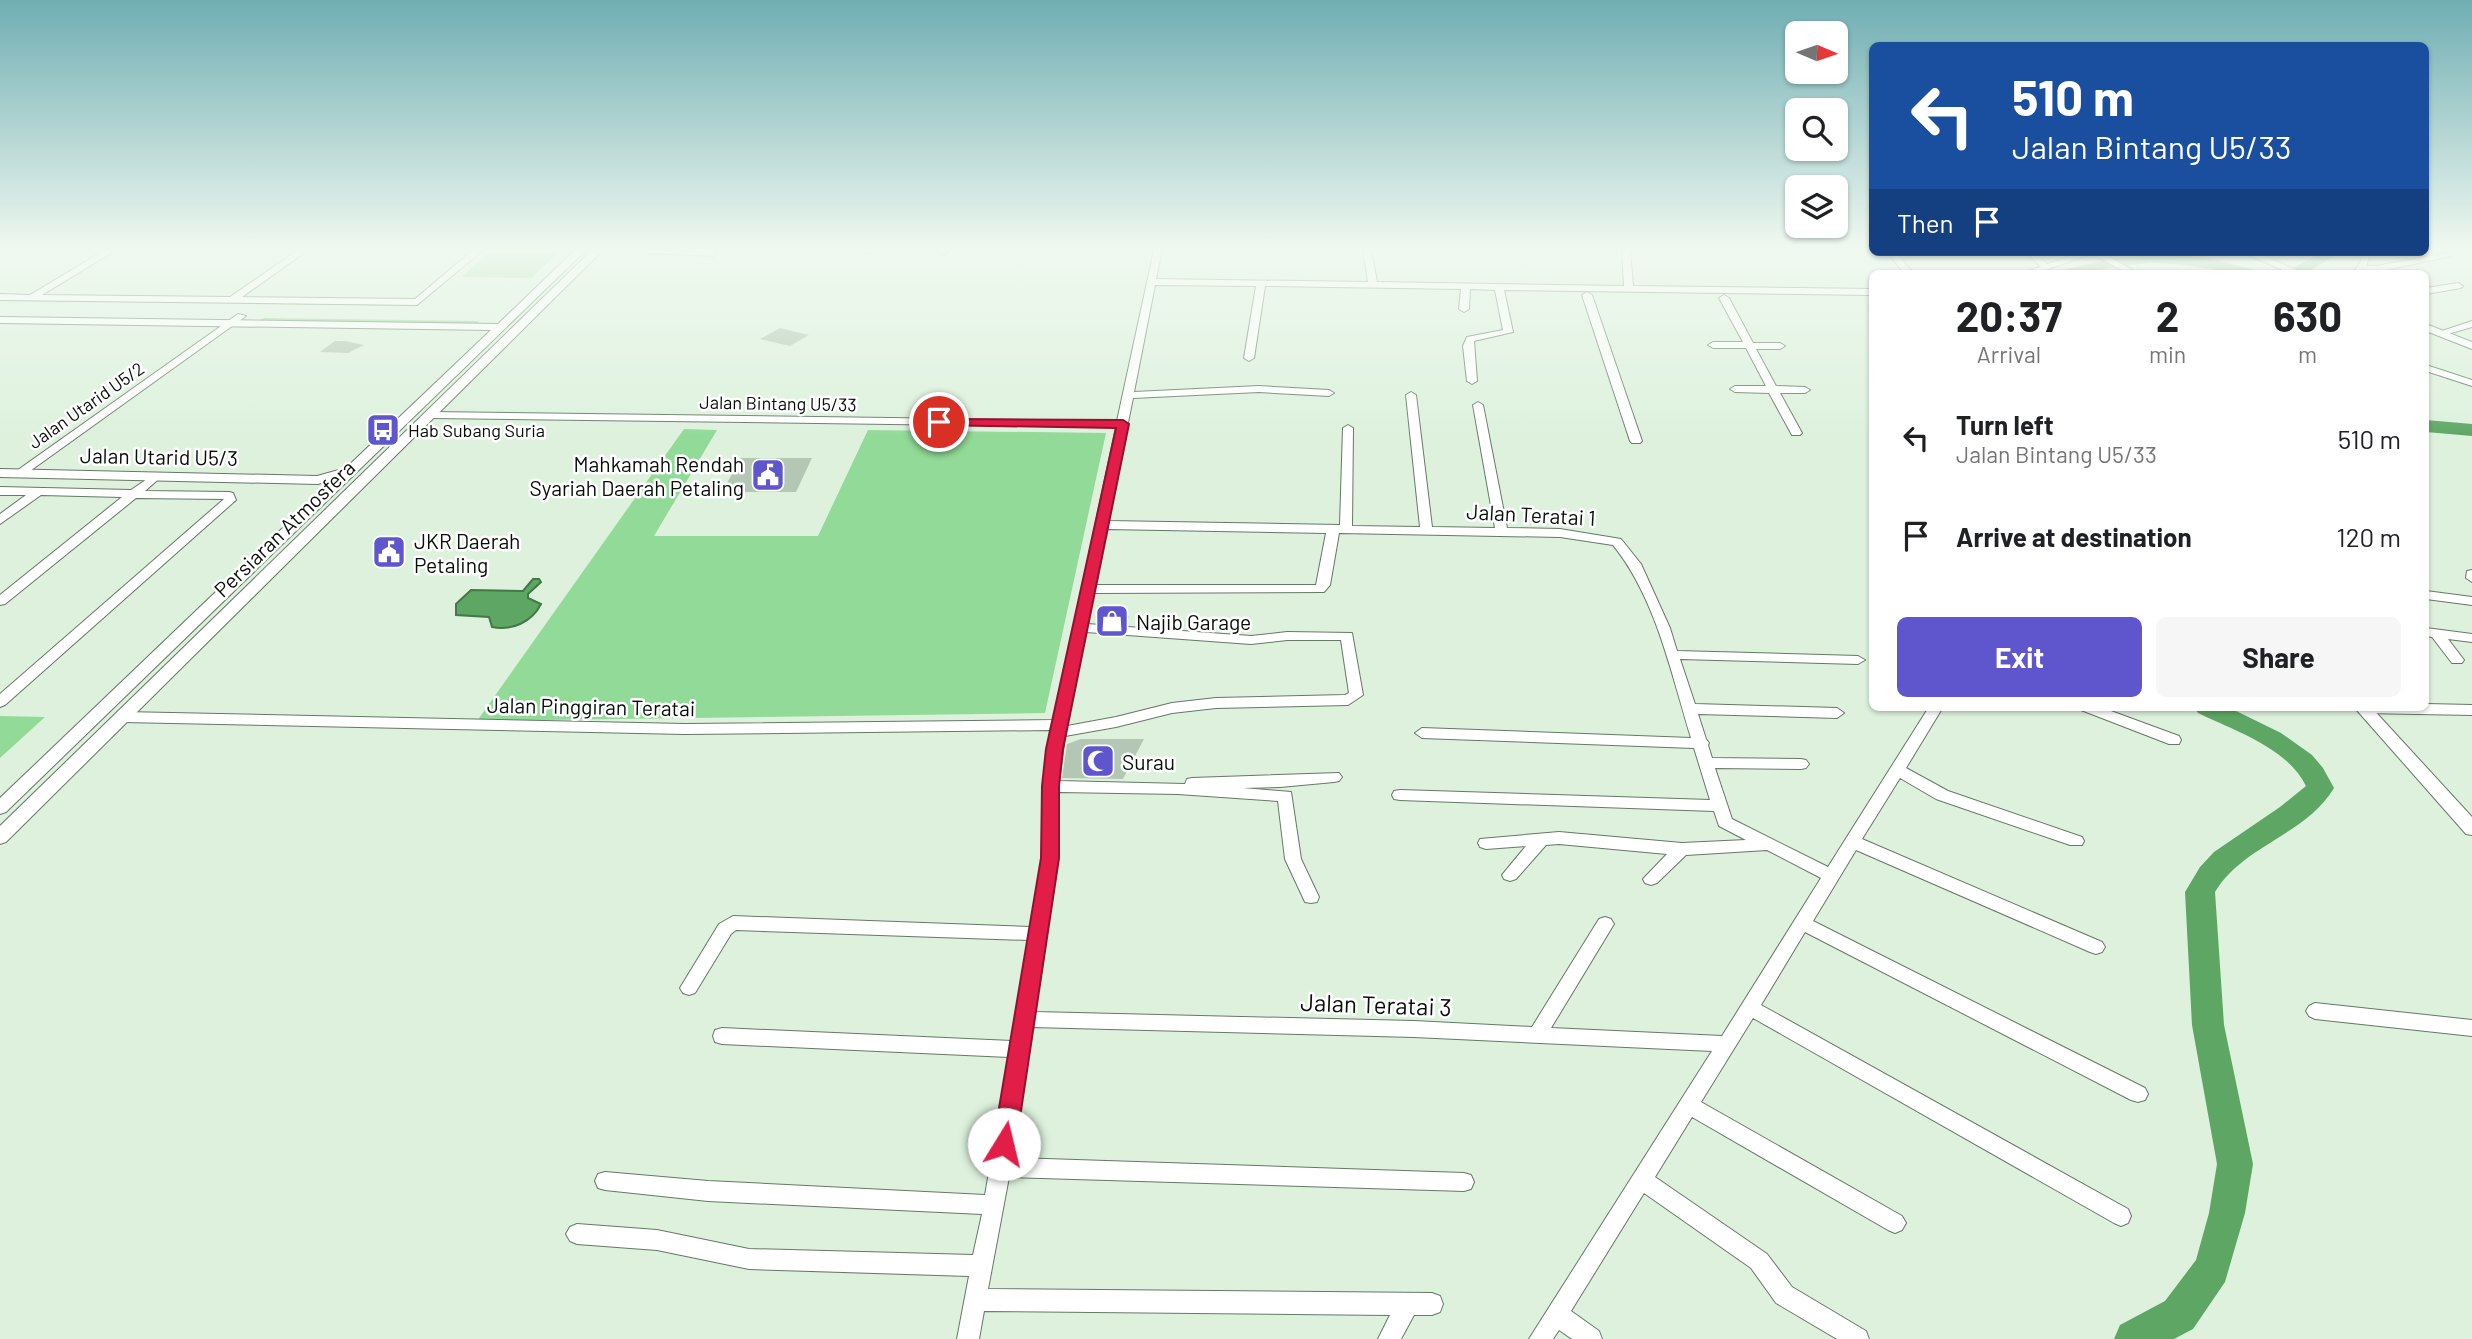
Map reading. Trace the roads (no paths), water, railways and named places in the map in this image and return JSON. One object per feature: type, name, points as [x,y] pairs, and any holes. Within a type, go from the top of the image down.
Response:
[{"type":"street","points":[[29,312],[507,324]]},
{"type":"street","name":"Persiaran Atmosfera","points":[[0,808],[265,554],[289,546],[327,495],[453,372],[519,312]]},
{"type":"street","points":[[0,320],[230,324],[507,324],[523,312]]},
{"type":"street","name":"Persiaran Atmosfera","points":[[0,837],[289,546],[432,415],[534,312]]},
{"type":"street","points":[[968,1339],[1001,1167],[1050,858],[1051,786],[1058,728],[1147,312]]},
{"type":"street","points":[[1249,359],[1256,312]]},
{"type":"street","points":[[1472,381],[1468,346],[1470,339],[1507,333],[1503,312]]},
{"type":"street","points":[[1593,312],[1636,441]]},
{"type":"street","points":[[1731,312],[1796,433]]},
{"type":"street","name":"Jalan Utarid U5/2","points":[[19,474],[241,316]]},
{"type":"street","points":[[483,362],[505,338],[507,324]]},
{"type":"street","points":[[2441,333],[2472,324]]},
{"type":"street","points":[[2429,328],[2472,346]]},
{"type":"street","points":[[1713,345],[1780,346]]},
{"type":"street","points":[[2429,369],[2472,383]]},
{"type":"street","points":[[432,415],[426,411],[427,406],[453,372]]},
{"type":"street","points":[[1735,388],[1805,390]]},
{"type":"street","points":[[1129,395],[1259,389],[1329,393]]},
{"type":"street","points":[[1411,395],[1426,530]]},
{"type":"street","points":[[1478,404],[1502,531]]},
{"type":"street","name":"Jalan Bintang U5/33","points":[[432,415],[1123,424]]},
{"type":"street","points":[[1089,589],[1319,589],[1324,586],[1340,529],[1348,428]]},
{"type":"street","name":"Jalan Utarid U5/3","points":[[0,473],[318,480],[345,473],[357,466]]},
{"type":"street","points":[[0,601],[156,476]]},
{"type":"street","points":[[318,480],[328,488],[327,495]]},
{"type":"street","points":[[0,491],[229,496],[230,500],[0,702]]},
{"type":"street","points":[[0,520],[39,491]]},
{"type":"street","name":"Jalan Teratai 1","points":[[1103,525],[1502,531],[1592,536],[1622,545],[1636,565],[1673,656],[1725,822],[1730,827],[1831,876]]},
{"type":"street","points":[[2429,595],[2472,601]]},
{"type":"street","name":"Jalan Pinggiran Teratai","points":[[123,716],[685,729],[1058,728],[1116,722],[1172,708],[1216,703],[1348,700],[1356,695],[1347,636],[1287,636],[1251,640],[1080,628]]},
{"type":"street","points":[[2431,633],[2472,638]]},
{"type":"street","points":[[2431,633],[2457,660]]},
{"type":"street","points":[[1673,656],[1858,660]]},
{"type":"street","points":[[1691,709],[1837,713]]},
{"type":"street","points":[[2429,709],[2472,710]]},
{"type":"street","points":[[1540,1339],[1934,711]]},
{"type":"street","points":[[2098,711],[2174,740]]},
{"type":"street","points":[[2367,711],[2469,823]]},
{"type":"street","points":[[1422,733],[1702,743]]},
{"type":"street","points":[[1707,763],[1801,764]]},
{"type":"street","points":[[1898,771],[1942,794],[2076,842]]},
{"type":"street","points":[[1178,789],[1197,782],[1280,782],[1334,777]]},
{"type":"street","points":[[1051,786],[1178,789],[1284,796],[1293,859],[1311,897]]},
{"type":"street","points":[[1400,795],[1718,806]]},
{"type":"street","points":[[1486,843],[1543,838],[1682,849],[1766,844]]},
{"type":"street","points":[[1510,875],[1543,838]]},
{"type":"street","points":[[1853,842],[2096,947]]},
{"type":"street","points":[[1651,879],[1682,849]]},
{"type":"street","points":[[689,988],[725,929],[733,923],[1037,934]]},
{"type":"street","points":[[1801,923],[2138,1094]]},
{"type":"street","points":[[1536,1036],[1605,924]]},
{"type":"street","points":[[1749,1007],[2121,1216]]},
{"type":"street","points":[[2315,1011],[2472,1028]]},
{"type":"street","name":"Jalan Teratai 3","points":[[1024,1019],[1401,1029],[1726,1044]]},
{"type":"street","points":[[722,1036],[1019,1049]]},
{"type":"street","points":[[1689,1105],[1895,1223]]},
{"type":"street","points":[[1001,1167],[1464,1182]]},
{"type":"street","points":[[1641,1179],[1759,1261],[1784,1295],[1858,1339]]},
{"type":"street","points":[[605,1181],[708,1191],[993,1205]]},
{"type":"street","points":[[577,1234],[657,1240],[749,1259],[982,1266]]},
{"type":"street","points":[[976,1300],[1432,1304]]},
{"type":"street","points":[[1389,1339],[1408,1304]]},
{"type":"street","points":[[1556,1314],[1591,1339]]},
{"type":"waterway","points":[[2429,426],[2472,430]]},
{"type":"waterway","points":[[2134,1339],[2179,1315],[2212,1269],[2227,1213],[2235,1164],[2208,1025],[2200,892],[2224,860],[2290,814],[2320,788],[2314,774],[2289,750],[2215,711]]},
{"type":"place","name":"Hab Subang Suria","points":[[383,430]]},
{"type":"place","name":"Mahkamah Rendah Syariah Daerah Petaling","points":[[768,475]]},
{"type":"place","name":"JKR Daerah Petaling","points":[[389,552]]},
{"type":"place","name":"Najib Garage","points":[[1112,621]]},
{"type":"place","name":"Surau","points":[[1098,761]]}]
